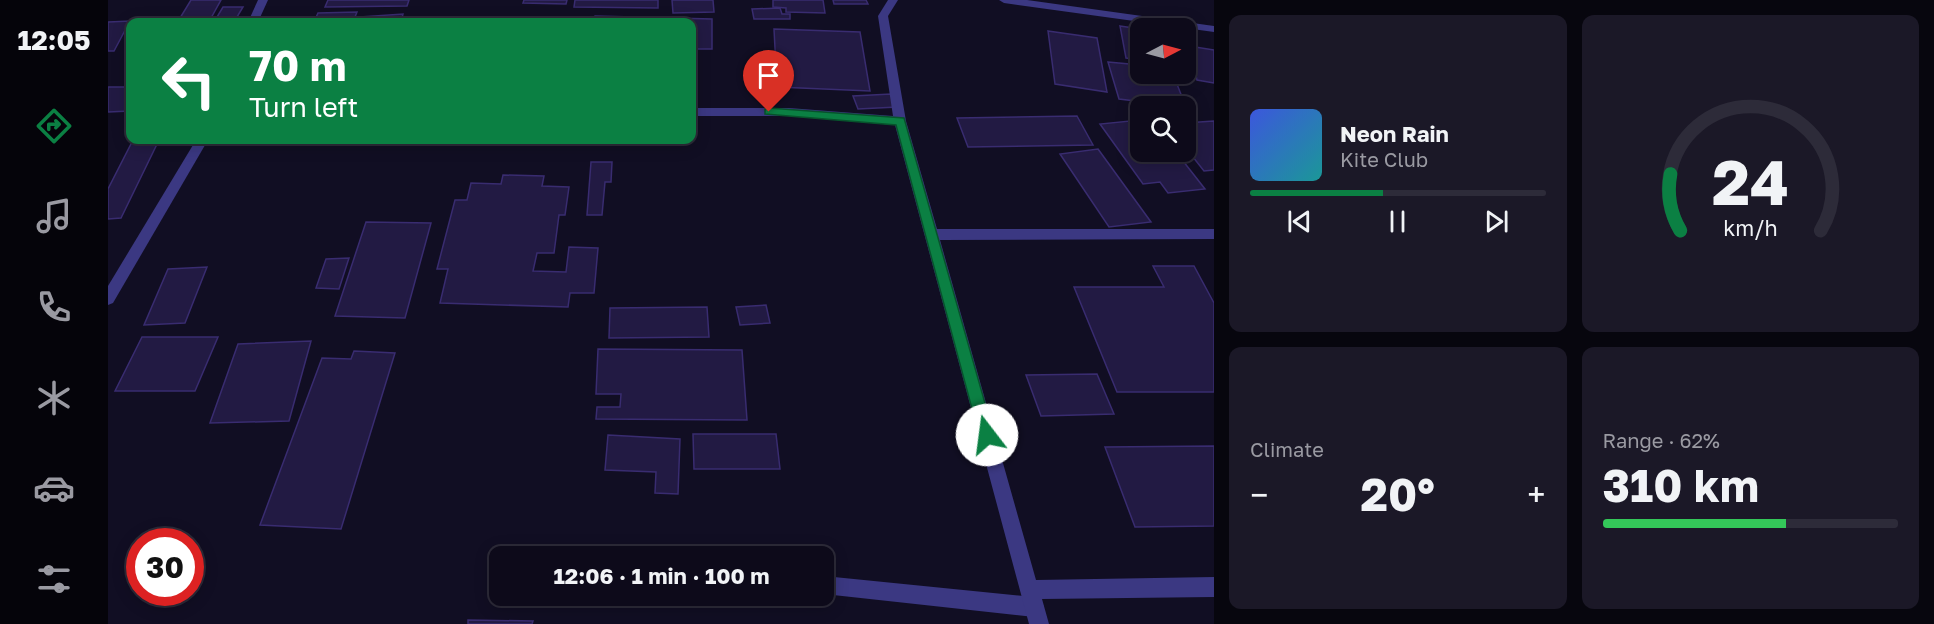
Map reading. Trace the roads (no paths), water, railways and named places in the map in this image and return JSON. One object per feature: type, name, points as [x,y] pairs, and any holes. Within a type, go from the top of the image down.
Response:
[{"type":"street","points":[[255,18],[263,0]]},
{"type":"street","points":[[893,0],[883,16],[900,121],[1034,607]]},
{"type":"street","points":[[1004,0],[1214,29]]},
{"type":"street","points":[[696,112],[789,112],[900,121]]},
{"type":"street","points":[[108,298],[200,144]]},
{"type":"street","points":[[932,235],[1214,234]]},
{"type":"street","points":[[834,586],[1034,607],[1214,587]]}]
